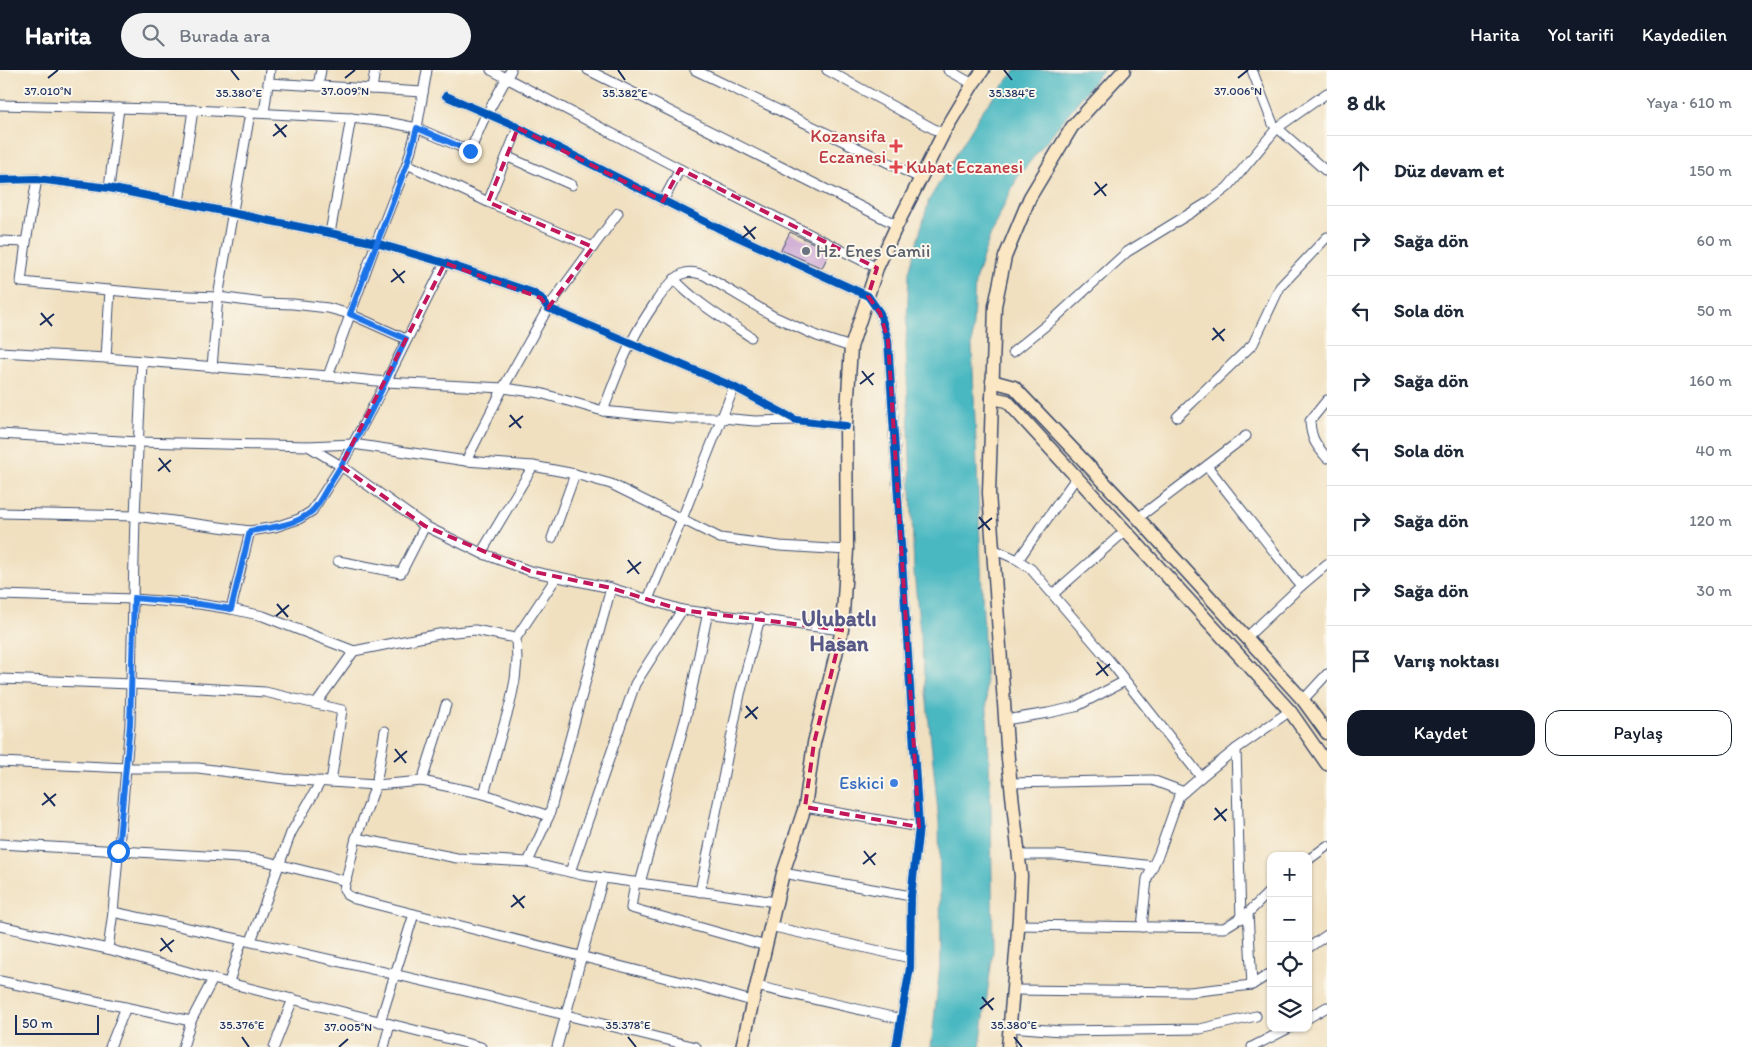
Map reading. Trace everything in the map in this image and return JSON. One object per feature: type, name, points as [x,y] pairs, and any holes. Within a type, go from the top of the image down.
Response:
[{"type":"main road","points":[[742,1047],[783,873],[805,807],[814,743],[842,630],[847,550],[846,426],[852,347],[877,268],[897,225],[943,134],[983,70]]},
{"type":"main road","points":[[1008,1047],[1021,876],[1005,720],[988,493],[995,306],[1005,257],[1030,197],[1072,127],[1124,70]]},
{"type":"main road","points":[[992,380],[1014,387],[1247,637],[1303,700],[1327,733]]},
{"type":"main road","points":[[992,398],[1007,401],[1290,710],[1327,764]]},
{"type":"street","points":[[264,113],[270,70]]},
{"type":"street","points":[[318,86],[321,70]]},
{"type":"street","points":[[372,89],[375,70]]},
{"type":"street","points":[[328,376],[407,164],[417,128],[427,70]]},
{"type":"street","points":[[491,70],[510,74],[680,169],[877,268]]},
{"type":"street","points":[[588,70],[897,225]]},
{"type":"street","points":[[695,70],[920,178]]},
{"type":"street","points":[[827,70],[943,134]]},
{"type":"street","points":[[948,70],[973,84]]},
{"type":"street","points":[[1252,70],[1273,124],[1327,172]]},
{"type":"street","points":[[0,106],[193,110],[351,118],[417,128],[470,151],[487,114],[510,74]]},
{"type":"street","points":[[268,83],[423,92]]},
{"type":"street","points":[[1013,352],[1055,318],[1127,252],[1207,203],[1228,187],[1277,128],[1327,92]]},
{"type":"street","points":[[446,96],[518,128],[664,201],[868,296],[880,312],[888,340],[918,826],[910,896],[910,968],[896,1047]]},
{"type":"street","points":[[108,188],[119,108]]},
{"type":"street","points":[[179,202],[193,110]]},
{"type":"street","points":[[212,367],[218,297],[250,113]]},
{"type":"street","points":[[330,233],[351,118]]},
{"type":"street","points":[[488,202],[508,157],[518,128]]},
{"type":"street","points":[[508,157],[572,185]]},
{"type":"street","points":[[407,164],[488,202],[593,247]]},
{"type":"street","points":[[664,201],[680,169]]},
{"type":"street","points":[[0,180],[37,180],[108,188],[376,243],[445,263],[530,292],[541,298],[548,308],[734,387],[796,420]]},
{"type":"street","points":[[37,180],[21,282],[163,295],[218,297],[328,308],[350,314],[406,339]]},
{"type":"street","points":[[466,461],[503,388],[548,308],[618,213]]},
{"type":"street","points":[[1176,417],[1253,344],[1280,287],[1327,237]]},
{"type":"street","points":[[0,241],[26,242]]},
{"type":"street","points":[[0,513],[135,516],[250,531],[286,524],[312,512],[353,444],[445,263]]},
{"type":"street","points":[[603,411],[630,343],[659,297],[674,279],[684,273],[694,272],[704,275],[773,316],[817,336],[852,347]]},
{"type":"street","points":[[674,279],[686,292],[704,306],[751,337]]},
{"type":"street","points":[[106,358],[110,290]]},
{"type":"street","points":[[0,352],[106,358],[386,382],[503,388],[540,393],[603,411],[672,418],[722,418],[755,421],[796,420],[846,426]]},
{"type":"street","points":[[108,949],[130,724],[135,516],[142,361]]},
{"type":"street","points":[[648,598],[682,519],[734,387]]},
{"type":"street","points":[[1327,400],[1310,421],[1311,436],[1327,458]]},
{"type":"street","points":[[0,434],[138,442],[308,446],[353,444],[466,461],[534,466],[575,474],[611,484],[720,538],[780,546],[847,550]]},
{"type":"street","points":[[1138,518],[1246,436]]},
{"type":"street","points":[[308,446],[341,466],[425,526],[481,553],[530,571],[556,578],[611,588],[682,610],[760,618],[842,630]]},
{"type":"street","points":[[481,553],[534,466]]},
{"type":"street","points":[[1207,466],[1301,586]]},
{"type":"street","points":[[552,538],[575,474]]},
{"type":"street","points":[[1018,560],[1076,478]]},
{"type":"street","points":[[338,562],[401,573],[425,526]]},
{"type":"street","points":[[1053,594],[1125,530]]},
{"type":"street","points":[[231,609],[250,531]]},
{"type":"street","points":[[993,549],[1018,560],[1031,569],[1125,681],[1201,777]]},
{"type":"street","points":[[1247,637],[1327,564]]},
{"type":"street","points":[[484,794],[515,680],[517,660],[516,638],[556,578]]},
{"type":"street","points":[[528,862],[549,816],[611,588]]},
{"type":"street","points":[[0,594],[134,598],[231,609],[263,616],[354,651],[444,633],[475,630],[516,638]]},
{"type":"street","points":[[570,872],[635,684],[682,610]]},
{"type":"street","points":[[708,612],[686,717],[631,908],[766,946]]},
{"type":"street","points":[[700,892],[740,694],[760,618]]},
{"type":"street","points":[[316,704],[354,651]]},
{"type":"street","points":[[1303,700],[1327,674]]},
{"type":"street","points":[[0,679],[264,692],[342,710],[330,782]]},
{"type":"street","points":[[1005,720],[1075,707],[1125,681]]},
{"type":"street","points":[[422,781],[446,705]]},
{"type":"street","points":[[1142,927],[1147,879],[1179,796],[1236,749],[1290,710]]},
{"type":"street","points":[[386,731],[376,784],[356,838],[344,889],[347,895],[355,899],[752,1001]]},
{"type":"street","points":[[1236,749],[1244,916],[1252,985]]},
{"type":"street","points":[[0,762],[126,768],[198,768],[321,782],[376,784],[422,781],[484,794],[549,816]]},
{"type":"street","points":[[1011,783],[1152,780],[1184,792]]},
{"type":"street","points":[[229,982],[291,833],[321,782]]},
{"type":"street","points":[[805,807],[918,826]]},
{"type":"street","points":[[356,838],[457,858],[528,862],[604,878],[776,902]]},
{"type":"street","points":[[0,844],[256,859],[346,881]]},
{"type":"street","points":[[1312,857],[1327,846]]},
{"type":"street","points":[[1019,855],[1057,855],[1153,866]]},
{"type":"street","points":[[783,873],[910,896]]},
{"type":"street","points":[[557,1047],[604,878]]},
{"type":"street","points":[[1018,925],[1224,928],[1244,916],[1267,894]]},
{"type":"street","points":[[113,912],[394,974],[566,1014],[696,1047]]},
{"type":"street","points":[[380,1022],[414,914]]},
{"type":"street","points":[[0,926],[108,949],[213,979],[481,1047]]},
{"type":"street","points":[[770,926],[910,958]]},
{"type":"street","points":[[1312,945],[1327,935]]},
{"type":"street","points":[[1013,990],[1190,992],[1252,985],[1267,976]]},
{"type":"street","points":[[182,1047],[191,1021],[213,979]]},
{"type":"street","points":[[0,981],[191,1021]]},
{"type":"street","points":[[756,986],[901,1018]]},
{"type":"street","points":[[274,1047],[293,1000]]},
{"type":"street","points":[[110,1047],[126,1007]]},
{"type":"street","points":[[1312,1016],[1327,1007]]},
{"type":"street","points":[[1009,1027],[1062,1031],[1200,1029],[1256,1016]]},
{"type":"street","points":[[384,1047],[390,1024]]},
{"type":"street","points":[[1252,1047],[1281,1032]]},
{"type":"highlighted area","points":[[518,128],[663,201],[680,169],[877,268],[868,296],[880,313],[888,340],[919,827],[805,807],[814,743],[842,630],[682,610],[611,588],[530,571],[425,526],[341,466],[445,263],[541,298],[548,308],[593,247],[488,202]]},
{"type":"water","points":[[1016,70],[1103,70],[1017,178],[991,233],[975,281],[972,346],[991,809],[993,951],[980,1047],[931,1047],[941,957],[939,822],[914,572],[906,346],[909,272],[929,200],[982,111]]},
{"type":"building","name":"Hz. Enes Camii","points":[[790,232],[830,251],[822,268],[781,250]]},
{"type":"cycle path","points":[[446,96],[513,125],[718,228],[868,296],[880,313],[888,340],[919,827],[911,896],[910,968],[896,1047]]},
{"type":"cycle path","points":[[0,180],[37,179],[109,188],[376,243],[445,263],[531,292],[541,298],[548,308],[734,387],[796,420],[846,426]]},
{"type":"place","name":"Kozansifa Eczanesi","points":[[896,146]]},
{"type":"place","name":"Kubat Eczanesi","points":[[896,167]]},
{"type":"place","name":"Hz. Enes Camii","points":[[806,251]]},
{"type":"place","name":"Eskici","points":[[894,783]]},
{"type":"district","name":"Ulubatlı Hasan","points":[[839,630]]},
{"type":"route","points":[[118,851],[130,724],[134,598],[231,609],[250,531],[286,524],[312,512],[341,466],[386,382],[406,339],[350,314],[407,164],[417,128],[470,151]]}]
